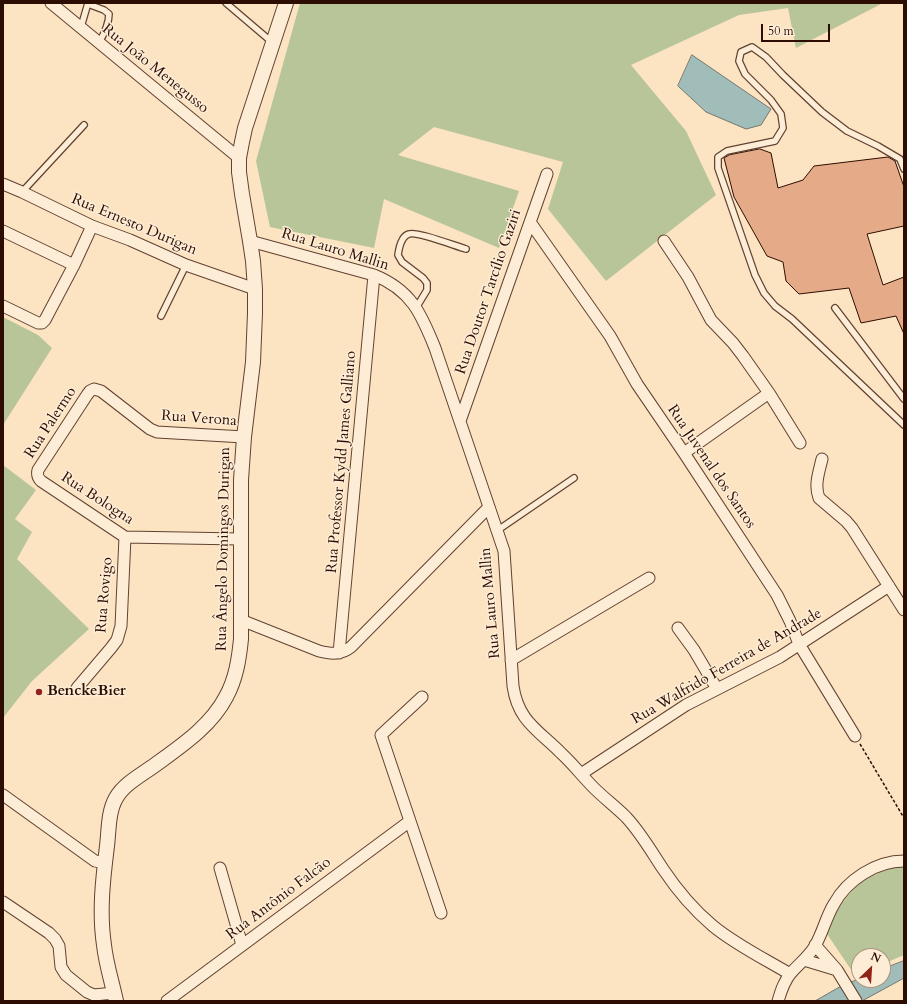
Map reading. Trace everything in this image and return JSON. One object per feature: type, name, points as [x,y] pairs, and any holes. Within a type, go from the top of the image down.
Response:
[{"type":"street","name":"Rua João Menegusso","points":[[51,3],[239,158]]},
{"type":"street","name":"Rua Ângelo Domingos Durigan","points":[[115,997],[102,931],[102,901],[105,863],[112,807],[116,798],[128,784],[180,747],[220,708],[227,696],[237,669],[240,653],[241,480],[244,437],[255,337],[255,289],[250,241],[239,172],[239,158],[245,128],[286,3]]},
{"type":"street","name":"Rua Doutor Tarcílio Gaziri","points":[[460,421],[547,174]]},
{"type":"street","name":"Rua Ernesto Durigan","points":[[3,184],[90,224],[186,265],[255,289]]},
{"type":"street","name":"Rua Juvenal dos Santos","points":[[530,222],[603,326],[617,348],[636,384],[684,453],[776,595],[790,621],[799,644],[855,736]]},
{"type":"street","points":[[3,306],[34,322],[42,323],[48,316],[90,224]]},
{"type":"street","points":[[3,231],[71,264]]},
{"type":"street","name":"Rua Lauro Mallin","points":[[250,241],[374,274],[394,285],[404,293],[416,308],[435,348],[504,551],[514,696],[518,706],[537,731],[558,750],[595,789],[620,811],[633,826],[673,883],[704,918],[733,940],[790,974]]},
{"type":"street","points":[[664,241],[688,277],[712,320],[738,349],[769,393],[800,443]]},
{"type":"street","name":"Rua Professor Kydd James Galliano","points":[[339,653],[374,274]]},
{"type":"street","name":"Rua Verona","points":[[94,389],[101,391],[150,429],[157,432],[244,437]]},
{"type":"street","name":"Rua Palermo","points":[[37,475],[38,470],[87,395],[94,389]]},
{"type":"street","points":[[684,453],[769,393]]},
{"type":"street","points":[[822,459],[816,483],[819,498],[849,524],[904,610]]},
{"type":"street","name":"Rua Bologna","points":[[37,475],[41,481],[125,538],[240,540]]},
{"type":"street","points":[[241,620],[319,651],[326,653],[346,652],[489,507]]},
{"type":"street","name":"Rua Rovigo","points":[[77,688],[117,640],[121,626],[125,538]]},
{"type":"street","points":[[511,660],[648,578]]},
{"type":"street","name":"Rua Walfrido Ferreira de Andrade","points":[[581,774],[686,705],[780,657],[889,586]]},
{"type":"street","points":[[678,628],[718,688]]},
{"type":"street","points":[[422,697],[381,735],[441,913]]},
{"type":"street","points":[[3,795],[95,861],[105,863]]},
{"type":"street","name":"Rua Antônio Falcão","points":[[167,1001],[410,821]]},
{"type":"street","points":[[778,1001],[790,974],[804,960],[815,945],[833,904],[846,887],[854,880],[877,867],[904,861]]},
{"type":"street","points":[[220,868],[242,946]]},
{"type":"street","points":[[3,902],[49,933],[55,939],[59,946],[61,967],[66,975],[87,992],[94,995],[115,997]]},
{"type":"street","points":[[815,945],[840,974],[856,1001]]},
{"type":"street","points":[[804,960],[840,974]]},
{"type":"lane","points":[[226,3],[272,42]]},
{"type":"lane","points":[[81,28],[88,4],[104,10],[109,14],[106,29],[99,43]]},
{"type":"lane","points":[[904,169],[900,159],[878,146],[847,131],[822,112],[766,57],[752,47],[741,52],[739,62],[745,74],[771,100],[781,114],[783,128],[775,141],[728,151],[718,158],[718,168],[755,275],[764,293],[775,306],[792,319],[904,425]]},
{"type":"lane","points":[[22,192],[84,125]]},
{"type":"lane","points":[[416,308],[427,290],[427,283],[423,278],[402,262],[398,255],[403,238],[409,233],[420,234],[466,250]]},
{"type":"lane","points":[[161,316],[186,265]]},
{"type":"lane","points":[[834,308],[904,399]]},
{"type":"lane","points":[[498,530],[574,478]]},
{"type":"path","points":[[855,736],[904,818]]},
{"type":"green space","points":[[300,3],[883,3],[796,48],[788,8],[739,15],[631,65],[686,131],[716,195],[606,281],[548,209],[563,162],[434,127],[398,155],[519,191],[499,248],[384,199],[374,248],[270,227],[256,161]]},
{"type":"green space","points":[[3,317],[38,335],[52,348],[3,425]]},
{"type":"green space","points":[[3,465],[36,490],[15,519],[32,532],[17,559],[89,629],[32,681],[3,718]]},
{"type":"green space","points":[[895,867],[904,867],[904,955],[891,961],[891,948],[851,948],[851,970],[825,931],[851,891],[863,881]]},
{"type":"water","points":[[692,55],[771,109],[761,125],[746,129],[706,112],[678,86]]},
{"type":"water","points":[[904,961],[904,978],[891,985],[891,966]]},
{"type":"water","points":[[851,982],[851,988],[886,988],[862,1001],[815,1001]]},
{"type":"building","points":[[760,149],[771,153],[778,188],[803,180],[814,166],[888,157],[895,161],[904,187],[904,226],[867,234],[883,285],[904,277],[904,334],[896,316],[861,323],[849,288],[799,294],[786,281],[783,262],[767,256],[734,197],[724,158],[729,155]]},
{"type":"place","name":"BenckeBier","points":[[39,692]]}]
